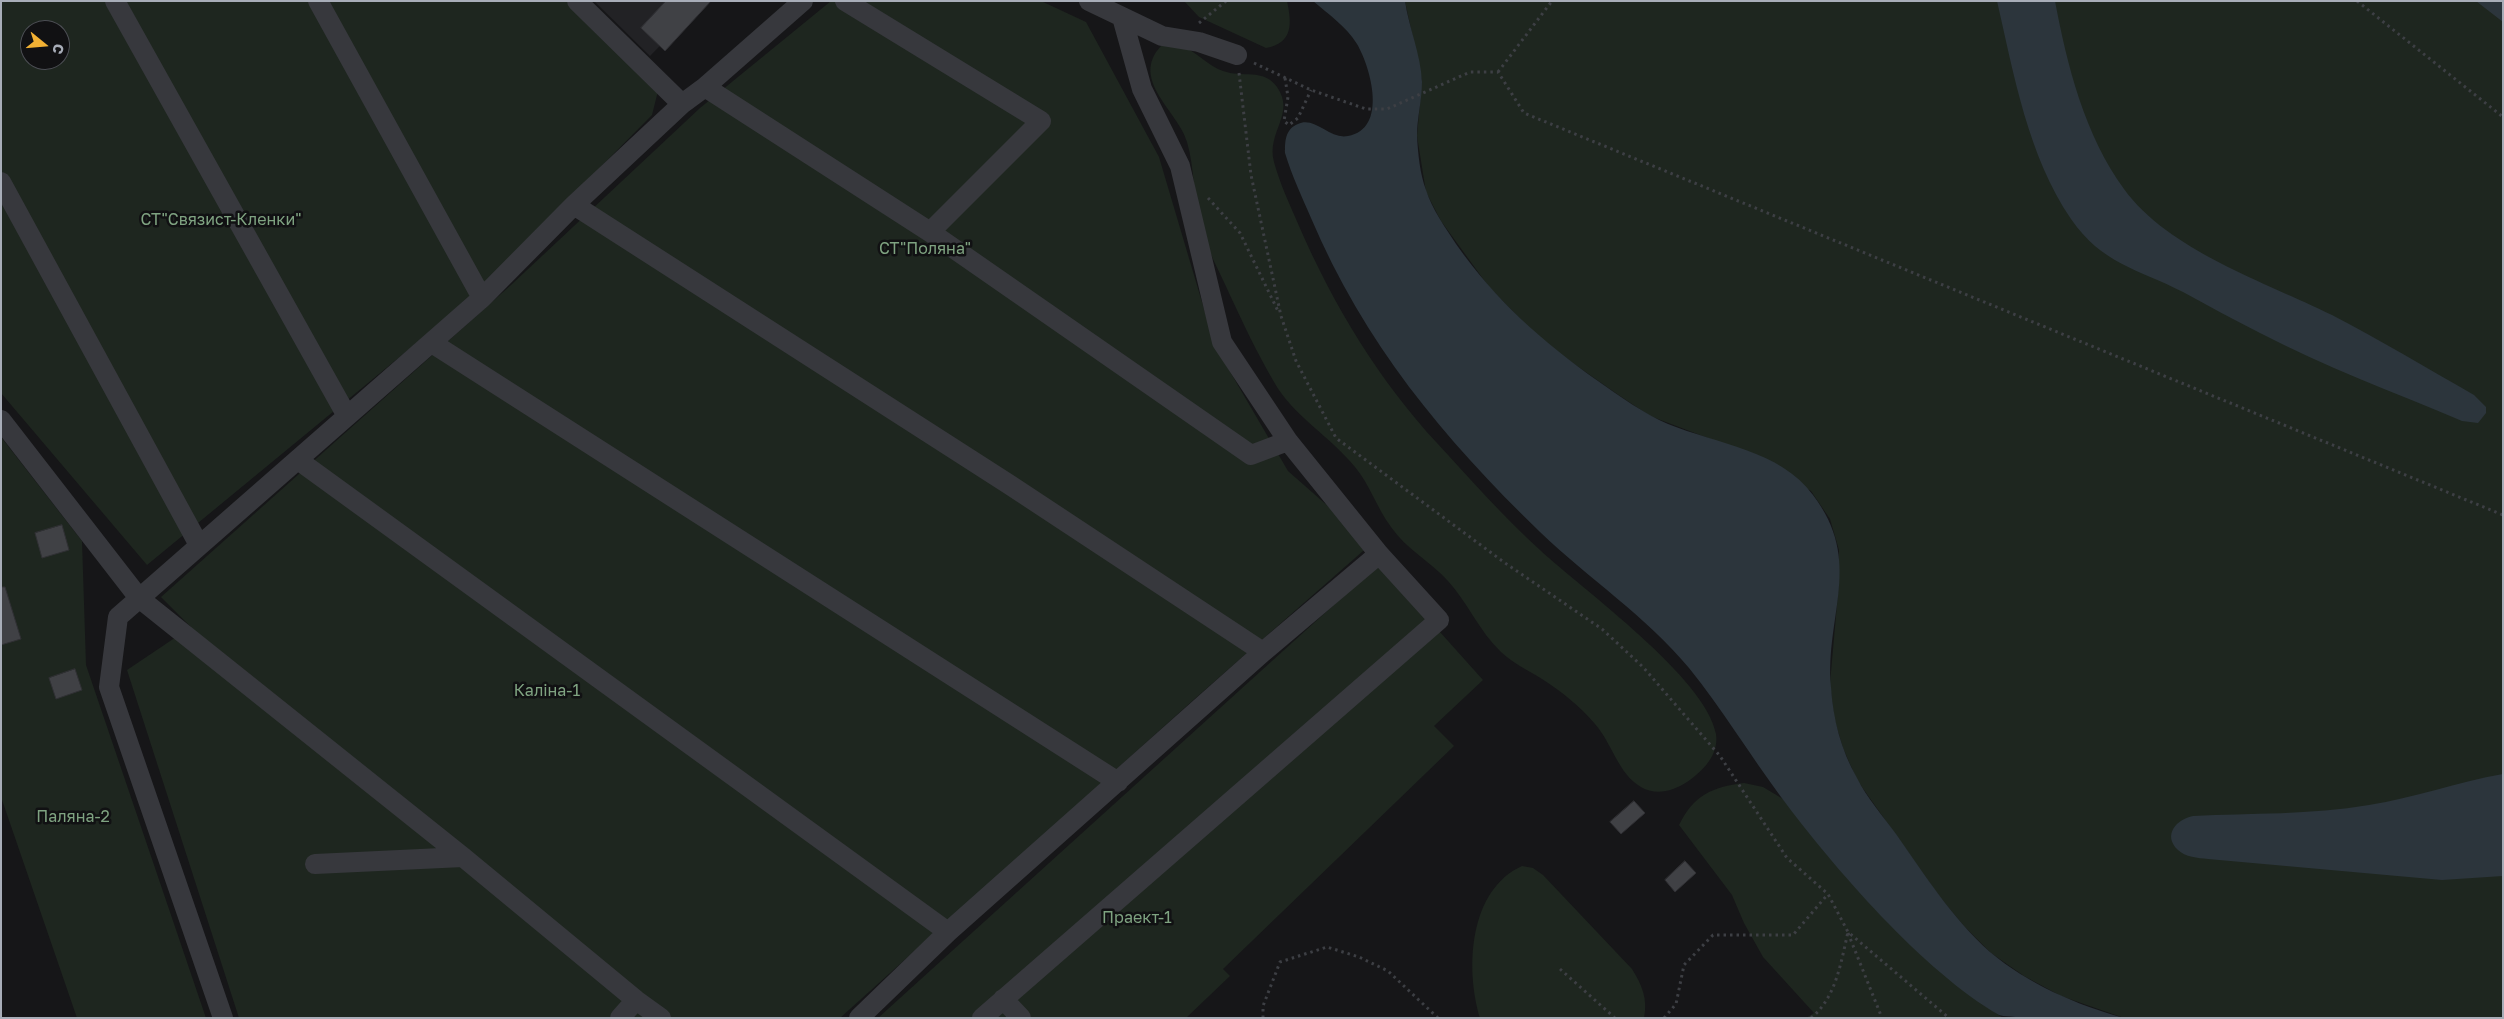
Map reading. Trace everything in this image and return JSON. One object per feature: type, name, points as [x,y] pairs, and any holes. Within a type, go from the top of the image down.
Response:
[{"type":"street","points":[[115,1],[347,416]]},
{"type":"street","points":[[318,1],[482,298]]},
{"type":"street","points":[[577,1],[682,104]]},
{"type":"street","points":[[223,1018],[109,688],[118,616],[432,343],[482,298],[574,205],[682,104],[705,87],[803,1]]},
{"type":"street","points":[[845,1],[1041,121],[930,232]]},
{"type":"street","points":[[1089,1],[1162,36],[1199,42],[1237,55]]},
{"type":"street","points":[[982,1018],[1439,620],[1379,554],[1288,441],[1222,342],[1180,166],[1142,90],[1122,17]]},
{"type":"street","points":[[705,87],[930,232],[1251,455],[1288,441]]},
{"type":"street","points":[[1,182],[199,545]]},
{"type":"street","points":[[574,205],[993,474],[1263,652]]},
{"type":"street","points":[[432,343],[1118,782]]},
{"type":"street","points":[[1,420],[139,598],[463,857],[636,1000],[661,1018]]},
{"type":"street","points":[[298,460],[948,932]]},
{"type":"street","points":[[859,1018],[948,932],[1263,652],[1379,554]]},
{"type":"street","points":[[315,864],[463,857]]},
{"type":"street","points":[[1003,999],[1021,1018]]},
{"type":"street","points":[[620,1018],[636,1000]]},
{"type":"path","points":[[1498,72],[1552,1]]},
{"type":"path","points":[[2357,1],[2503,117]]},
{"type":"path","points":[[1237,55],[1311,90],[1357,107],[1387,109],[1470,72],[1498,72]]},
{"type":"path","points":[[1237,55],[1251,176],[1281,316],[1296,361],[1336,438],[1505,563],[1602,629],[1643,666],[1720,756],[1787,858],[1828,894],[1848,932],[1882,1018]]},
{"type":"path","points":[[1498,72],[1524,113],[2503,515]]},
{"type":"path","points":[[1285,78],[1288,96],[1284,118],[1289,125],[1298,118],[1311,90]]},
{"type":"path","points":[[1204,193],[1240,233],[1281,316]]},
{"type":"path","points":[[1664,1018],[1676,1004],[1684,965],[1712,935],[1793,935],[1828,894]]},
{"type":"path","points":[[1811,1018],[1820,1010],[1837,978],[1848,932]]},
{"type":"path","points":[[1848,932],[1949,1018]]},
{"type":"path","points":[[1263,1018],[1263,1006],[1280,962],[1328,947],[1359,957],[1388,971],[1438,1018]]},
{"type":"path","points":[[1560,969],[1615,1018]]},
{"type":"shaded area","points":[[594,1],[704,1],[650,56]]},
{"type":"shaded area","points":[[1313,1],[1405,1],[1421,72],[1422,89],[1417,136],[1424,184],[1435,211],[1456,244],[1487,284],[1521,319],[1558,351],[1598,381],[1650,415],[1668,424],[1766,458],[1799,480],[1813,495],[1828,520],[1836,543],[1840,566],[1831,661],[1832,699],[1842,745],[1861,785],[1940,896],[1963,925],[1990,952],[2037,984],[2071,1000],[2124,1018],[2038,1018],[1999,1015],[1970,996],[1940,972],[1881,916],[1802,825],[1701,684],[1672,649],[1636,615],[1540,532],[1504,497],[1409,387],[1381,347],[1332,264],[1285,153],[1288,132],[1298,124],[1310,123],[1335,135],[1348,136],[1360,131],[1368,122],[1372,110],[1371,82],[1357,44],[1342,26]]},
{"type":"shaded area","points":[[1997,1],[2055,1],[2065,50],[2088,123],[2110,168],[2124,189],[2143,211],[2191,247],[2248,277],[2332,315],[2474,395],[2486,407],[2486,413],[2478,423],[2462,421],[2309,357],[2183,292],[2122,264],[2095,246],[2071,219],[2056,195],[2033,142],[2024,114]]},
{"type":"shaded area","points":[[2476,1],[2503,1],[2503,22]]},
{"type":"shaded area","points":[[2503,774],[2503,876],[2442,880],[2204,859],[2184,854],[2178,850],[2171,839],[2171,833],[2177,824],[2193,816],[2303,812],[2347,808],[2402,798]]},
{"type":"green space","name":"СТ\"Связист-Кленки\"","points":[[1,1],[571,1],[658,91],[652,115],[470,299],[147,565],[1,393]]},
{"type":"green space","name":"Каліна-1","points":[[831,1],[1041,1],[1086,22],[1159,157],[1215,346],[1288,471],[1371,544],[1190,703],[840,1018],[239,1018],[127,670],[191,627],[161,597],[511,285],[700,108]]},
{"type":"green space","points":[[1184,1],[1287,1],[1290,25],[1286,37],[1281,42],[1266,48],[1199,17]]},
{"type":"green space","points":[[1405,1],[2503,1],[2503,1018],[2124,1018],[2061,996],[2024,976],[1991,953],[1964,926],[1939,896],[1857,780],[1843,748],[1834,718],[1830,683],[1839,582],[1839,550],[1830,519],[1811,491],[1721,443],[1650,416],[1617,394],[1535,334],[1489,287],[1441,221],[1426,192],[1417,136],[1422,80]]},
{"type":"green space","points":[[1161,46],[1181,46],[1192,51],[1218,69],[1230,73],[1266,77],[1277,87],[1282,97],[1283,106],[1274,141],[1274,162],[1299,226],[1342,313],[1395,393],[1437,443],[1500,511],[1559,567],[1640,636],[1690,687],[1707,712],[1716,734],[1716,742],[1709,762],[1687,782],[1676,788],[1658,792],[1647,790],[1633,781],[1626,774],[1601,732],[1583,711],[1542,679],[1511,660],[1493,644],[1462,598],[1448,581],[1397,535],[1355,467],[1282,394],[1250,338],[1214,262],[1205,238],[1199,219],[1187,142],[1159,95],[1150,71],[1153,59]]},
{"type":"green space","name":"Паляна-2","points":[[1,437],[82,541],[86,665],[206,1018],[77,1018],[1,797]]},
{"type":"green space","name":"Праект-1","points":[[1379,564],[1483,680],[1434,726],[1454,746],[1223,969],[1230,976],[1186,1018],[878,1018]]},
{"type":"green space","points":[[1744,783],[1763,787],[1783,799],[1833,859],[1885,916],[1941,969],[2003,1018],[1806,1018],[1814,1013],[1763,957],[1744,923],[1732,895],[1679,825],[1691,806],[1705,794],[1722,787]]},
{"type":"green space","points":[[1522,866],[1533,868],[1543,875],[1632,969],[1645,998],[1644,1018],[1480,1018],[1475,998],[1473,954],[1481,911],[1491,893],[1504,877]]},
{"type":"building","points":[[666,1],[711,1],[665,51],[641,28]]},
{"type":"building","points":[[62,525],[69,550],[42,558],[35,533]]},
{"type":"building","points":[[1,587],[5,587],[21,639],[1,645]]},
{"type":"building","points":[[75,669],[82,690],[56,699],[49,678]]},
{"type":"building","points":[[1634,801],[1645,813],[1621,834],[1610,822]]},
{"type":"building","points":[[1685,861],[1696,873],[1675,892],[1665,880]]},
{"type":"park label","name":"СТ\"Поляна\"","points":[[925,249]]}]
